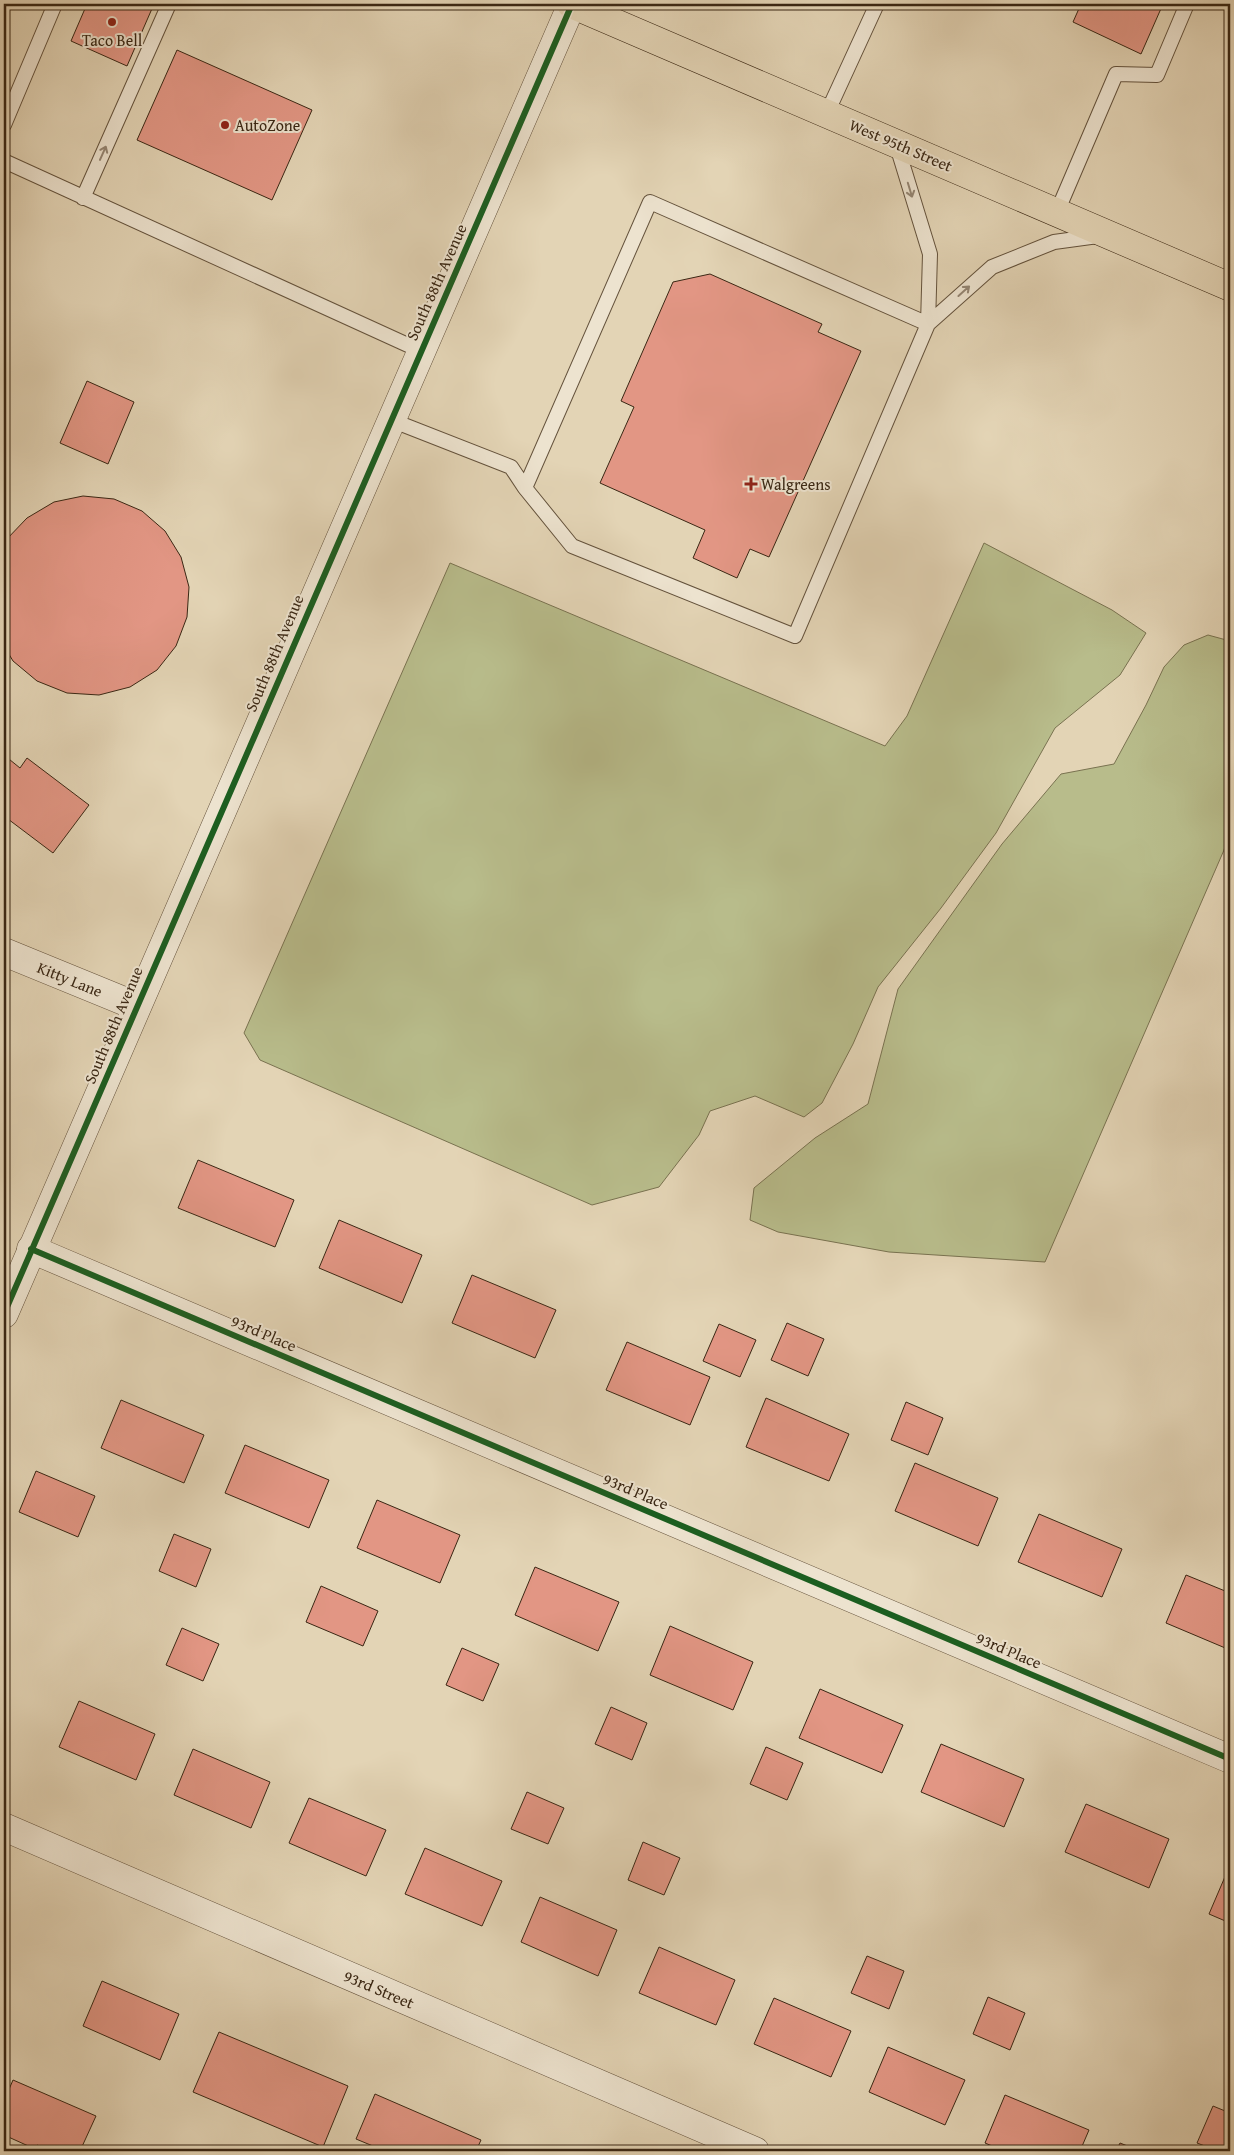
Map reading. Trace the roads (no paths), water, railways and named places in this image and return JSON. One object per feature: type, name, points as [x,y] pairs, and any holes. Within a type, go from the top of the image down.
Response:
[{"type":"main road","name":"West 95th Street","points":[[572,4],[1230,287]]},
{"type":"street","name":"South 88th Avenue","points":[[4,1314],[572,4]]},
{"type":"street","name":"Kitty Lane","points":[[4,952],[136,1006]]},
{"type":"street","name":"93rd Place","points":[[32,1249],[1230,1759]]},
{"type":"street","name":"93rd Street","points":[[4,1828],[755,2151]]},
{"type":"lane","points":[[4,125],[55,4]]},
{"type":"lane","points":[[84,198],[169,4]]},
{"type":"lane","points":[[826,114],[877,4]]},
{"type":"lane","points":[[1057,212],[1116,74],[1157,75],[1187,4]]},
{"type":"lane","points":[[391,420],[511,468],[572,546],[795,636],[928,324],[930,254],[896,143]]},
{"type":"lane","points":[[4,161],[421,351]]},
{"type":"lane","points":[[525,488],[650,202],[928,324]]},
{"type":"lane","points":[[928,324],[992,267],[1054,242],[1107,234]]},
{"type":"place","name":"Taco Bell","points":[[112,22]]},
{"type":"place","name":"AutoZone","points":[[225,125]]},
{"type":"place","name":"Walgreens","points":[[751,484]]}]
